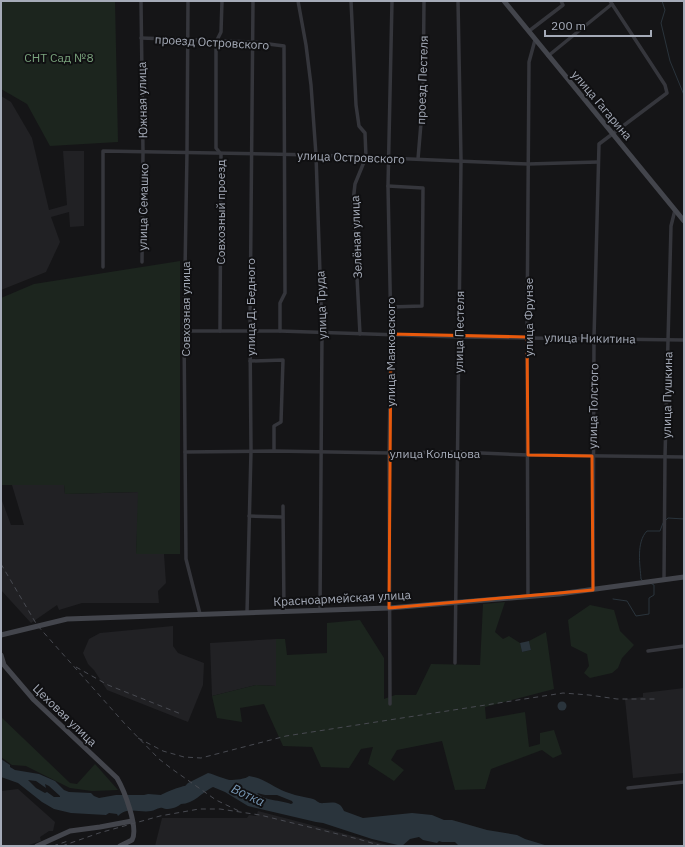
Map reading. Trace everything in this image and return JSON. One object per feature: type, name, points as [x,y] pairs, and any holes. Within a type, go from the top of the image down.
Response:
[{"type":"main road","name":"улица Гагарина","points":[[504,1],[684,221]]},
{"type":"main road","name":"Красноармейская улица","points":[[1,635],[67,619],[389,608],[593,590],[684,577]]},
{"type":"main road","name":"Цеховая улица","points":[[1,655],[4,665],[34,700],[117,778],[121,785],[132,819]]},
{"type":"main road","points":[[37,846],[70,831],[100,827],[132,819],[134,837],[132,840],[120,846]]},
{"type":"street","name":"Южная улица","points":[[141,1],[143,152]]},
{"type":"street","name":"Совхозная улица","points":[[188,1],[184,331],[186,559],[200,614]]},
{"type":"street","name":"Совхозный проезд","points":[[220,331],[221,154],[216,148],[216,42],[221,32],[222,1]]},
{"type":"street","name":"улица Д. Бедного","points":[[247,613],[251,451],[250,331],[253,1]]},
{"type":"street","name":"улица Труда","points":[[298,1],[311,85],[316,155],[322,333],[320,610]]},
{"type":"street","name":"Зелёная улица","points":[[351,1],[356,105],[359,126],[365,133],[366,157],[354,184],[353,202],[360,334]]},
{"type":"street","name":"улица Маяковского","points":[[390,704],[390,307],[388,186],[390,158],[392,1]]},
{"type":"street","name":"проезд Пестеля","points":[[418,159],[423,100],[424,1]]},
{"type":"street","name":"улица Пестеля","points":[[455,663],[461,160],[458,1]]},
{"type":"street","points":[[529,31],[562,3]]},
{"type":"street","points":[[548,56],[611,3],[665,85],[667,93],[614,134]]},
{"type":"street","name":"проезд Островского","points":[[141,38],[187,41],[253,42],[284,46],[285,293],[280,303],[280,331]]},
{"type":"street","name":"улица Фрунзе","points":[[528,596],[527,337],[529,62],[536,40]]},
{"type":"street","name":"улица Толстого","points":[[593,590],[592,456],[598,162],[599,144],[614,134]]},
{"type":"street","name":"улица Островского","points":[[103,267],[103,151],[316,155],[528,164],[598,162]]},
{"type":"street","name":"улица Семашко","points":[[142,262],[143,152]]},
{"type":"street","points":[[388,186],[423,188],[422,306],[390,307]]},
{"type":"street","name":"улица Пушкина","points":[[664,580],[665,457],[671,226],[675,210]]},
{"type":"street","name":"улица Никитина","points":[[184,331],[280,331],[459,337],[684,340]]},
{"type":"street","points":[[250,361],[283,360],[281,422],[274,426],[274,450]]},
{"type":"street","name":"улица Кольцова","points":[[185,452],[274,450],[320,453],[458,452],[528,455],[684,457]]},
{"type":"street","points":[[283,506],[284,611]]},
{"type":"street","points":[[249,516],[282,517]]},
{"type":"street","points":[[648,651],[684,646]]},
{"type":"street","points":[[628,788],[684,782]]},
{"type":"highlighted area","points":[[391,334],[527,337],[528,455],[592,456],[593,590],[389,608]]},
{"type":"shaded area","points":[[1,96],[11,102],[32,138],[49,210],[67,205],[63,151],[84,151],[84,226],[70,227],[69,212],[51,217],[60,242],[46,272],[1,290]]},
{"type":"shaded area","points":[[12,485],[64,485],[65,494],[139,492],[136,554],[164,554],[166,583],[158,591],[159,603],[82,603],[59,610],[57,605],[31,623],[1,590],[1,498],[11,525],[24,525]]},
{"type":"shaded area","points":[[173,626],[173,646],[178,653],[204,663],[203,685],[188,722],[107,690],[94,670],[88,664],[83,653],[89,639],[100,633]]},
{"type":"shaded area","points":[[276,639],[276,686],[256,685],[212,696],[210,643]]},
{"type":"shaded area","points":[[684,688],[684,773],[633,778],[625,699],[643,697],[643,693]]},
{"type":"shaded area","points":[[18,789],[55,822],[53,831],[49,831],[40,837],[41,841],[26,846],[1,846],[1,791]]},
{"type":"shaded area","points":[[258,811],[391,846],[155,846],[162,818],[247,818],[249,815],[256,816]]},
{"type":"green space","name":"СНТ Сад №8","points":[[1,1],[115,1],[118,142],[50,146],[27,104],[1,89]]},
{"type":"green space","points":[[180,261],[180,554],[136,554],[138,492],[65,494],[64,485],[1,485],[1,298],[34,284]]},
{"type":"green space","points":[[505,602],[495,632],[503,639],[509,636],[520,643],[522,652],[531,650],[529,641],[546,632],[554,689],[485,707],[486,719],[525,712],[529,747],[540,744],[540,733],[554,730],[562,754],[553,758],[542,750],[491,769],[485,789],[455,790],[442,741],[397,750],[391,760],[404,770],[394,781],[368,764],[373,747],[361,749],[349,768],[321,767],[312,747],[283,746],[264,704],[240,708],[242,722],[217,718],[212,696],[256,685],[276,686],[276,639],[285,639],[287,655],[327,653],[327,623],[360,620],[384,658],[384,699],[395,695],[416,695],[431,664],[480,665],[483,604]]},
{"type":"green space","points":[[590,605],[614,610],[620,631],[634,645],[622,658],[618,668],[612,673],[590,678],[584,673],[589,666],[587,654],[571,646],[568,620]]},
{"type":"green space","points":[[1,717],[70,783],[77,784],[95,764],[118,790],[92,791],[70,788],[26,766],[12,765],[1,757]]},
{"type":"water","points":[[529,641],[531,650],[522,652],[520,643]]},
{"type":"water","points":[[560,702],[564,702],[566,706],[564,710],[560,710],[558,708],[558,704]]},
{"type":"water","name":"Вотка","points":[[1,759],[15,770],[39,774],[55,781],[64,790],[69,792],[91,793],[99,798],[116,795],[161,795],[185,786],[208,773],[230,780],[243,779],[249,776],[297,796],[312,799],[320,803],[336,803],[340,805],[344,811],[363,818],[412,813],[432,815],[444,820],[452,820],[487,830],[517,835],[548,846],[459,846],[455,842],[439,841],[437,843],[423,840],[419,837],[410,839],[402,846],[372,839],[323,823],[248,806],[225,792],[213,787],[194,800],[170,809],[158,808],[152,811],[126,811],[118,816],[117,814],[109,813],[106,815],[71,813],[54,809],[42,802],[18,783],[1,777]],"holes":[[[28,780],[36,781],[46,788],[45,784],[49,786],[60,797],[54,797],[47,792],[45,793],[36,788]],[[257,793],[277,795],[292,801],[293,803],[291,804],[264,798]]]},
{"type":"waterway","points":[[662,1],[665,10],[661,23],[670,61],[684,95]]},
{"type":"waterway","points":[[665,521],[668,518],[684,519]]},
{"type":"waterway","points":[[643,581],[641,579],[640,561],[641,541],[647,531],[660,531],[663,523]]},
{"type":"waterway","points":[[613,599],[627,601],[636,616],[649,614],[649,598],[654,595],[654,585],[650,583]]},
{"type":"railway","points":[[1,564],[37,625],[125,724],[159,759],[172,769],[216,800],[241,812]]},
{"type":"railway","points":[[76,667],[108,685],[181,714]]},
{"type":"railway","points":[[138,738],[163,751],[184,757],[201,758],[286,736],[563,693],[617,699],[657,699]]},
{"type":"railway","points":[[62,846],[99,833],[160,816],[199,809],[220,809],[260,815],[382,846]]},
{"type":"railway","points":[[53,846],[68,841]]}]
